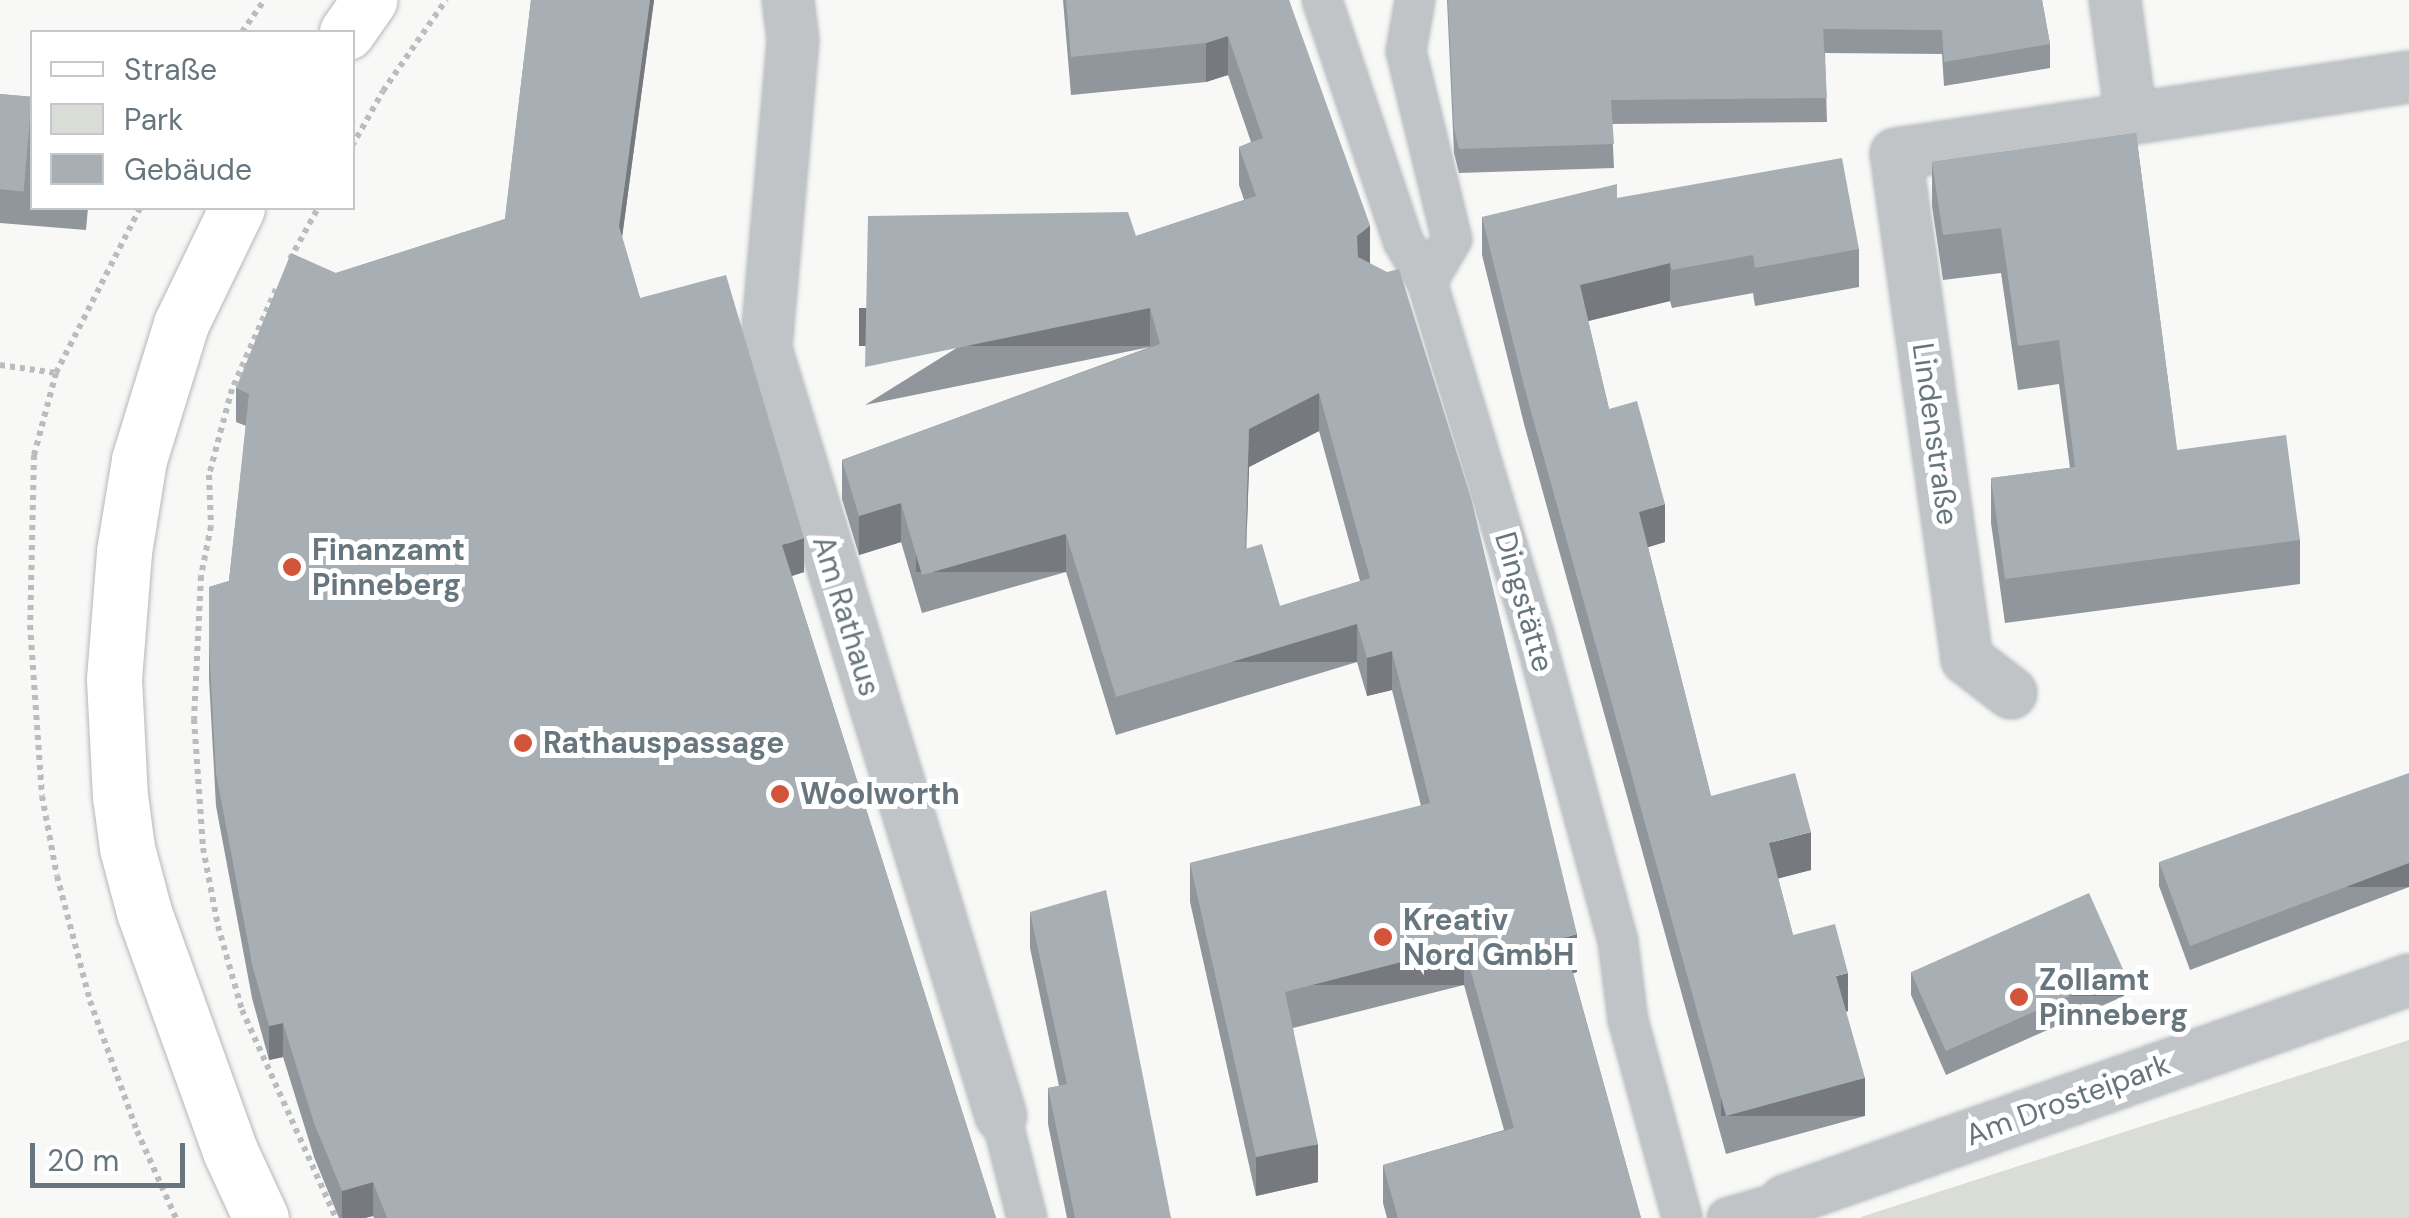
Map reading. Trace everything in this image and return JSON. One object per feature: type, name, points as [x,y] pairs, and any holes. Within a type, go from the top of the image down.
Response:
[{"type":"main road","points":[[348,30],[368,0]]},
{"type":"main road","points":[[237,210],[182,324],[139,460],[124,552],[114,679],[120,796],[127,848],[144,912],[230,1150],[262,1218]]},
{"type":"street","name":"Am Rathaus","points":[[788,0],[793,40],[766,349],[1002,1116],[1027,1218]]},
{"type":"street","name":"Dingstätte","points":[[1322,0],[1370,136],[1403,241],[1410,282],[1582,808],[1618,942],[1628,1020],[1682,1218]]},
{"type":"street","points":[[1370,136],[1406,51],[1415,0]]},
{"type":"street","points":[[2115,0],[2132,117]]},
{"type":"street","points":[[1406,51],[1452,239],[1410,282]]},
{"type":"street","name":"Lindenstraße","points":[[2011,693],[1967,658],[1896,154],[2409,77]]},
{"type":"street","name":"Am Drosteipark","points":[[1726,1218],[1785,1201],[2409,980]]},
{"type":"path","points":[[243,30],[264,0]]},
{"type":"path","points":[[355,141],[446,0]]},
{"type":"path","points":[[317,210],[290,259],[232,389],[209,475],[211,526],[201,576],[195,678],[203,848],[218,926],[242,1010],[336,1218]]},
{"type":"path","points":[[0,365],[56,374]]},
{"type":"path","points":[[195,678],[209,679]]},
{"type":"green space","points":[[2409,1040],[2409,1218],[1861,1218],[1861,1217]]},
{"type":"building","name":"Rathauspassage","points":[[531,0],[650,0],[619,226],[640,298],[726,275],[804,538],[782,545],[996,1218],[387,1218],[373,1182],[342,1191],[314,1123],[283,1023],[269,1026],[252,964],[216,773],[209,645],[209,587],[229,581],[249,394],[236,388],[291,253],[336,273],[505,219]]},
{"type":"building","points":[[1066,0],[1289,0],[1370,225],[1357,236],[1358,257],[1387,272],[1399,269],[1471,498],[1577,934],[1563,938],[1641,1218],[1398,1218],[1383,1165],[1514,1128],[1464,946],[1285,992],[1318,1144],[1256,1157],[1190,863],[1430,803],[1392,651],[1367,658],[1357,624],[1116,697],[1066,534],[922,575],[901,503],[859,516],[842,460],[1160,344],[1150,308],[865,367],[868,216],[1128,212],[1136,236],[1256,196],[1239,147],[1263,138],[1228,36],[1206,43],[1071,57]],"holes":[[[1319,393],[1370,578],[1280,606],[1262,544],[1245,549],[1249,429]]]},
{"type":"building","points":[[1448,0],[2042,0],[2050,44],[1944,62],[1942,30],[1823,29],[1827,98],[1611,100],[1614,144],[1459,149],[1454,129]]},
{"type":"building","points":[[0,94],[30,97],[24,191],[0,189]]},
{"type":"building","points":[[2136,133],[2177,450],[2286,435],[2300,540],[2005,579],[1991,478],[2075,467],[2059,340],[2018,346],[2001,228],[1943,235],[1932,162]]},
{"type":"building","points":[[1842,158],[1859,249],[1755,268],[1753,255],[1672,270],[1670,263],[1580,285],[1609,409],[1637,401],[1665,504],[1639,512],[1711,796],[1795,773],[1811,832],[1769,843],[1793,935],[1835,924],[1848,973],[1836,976],[1865,1078],[1726,1116],[1524,386],[1482,217],[1617,184],[1617,198]]},
{"type":"building","points":[[2409,773],[2409,863],[2190,946],[2159,862]]},
{"type":"building","points":[[1106,890],[1171,1218],[1075,1218],[1048,1088],[1067,1084],[1030,912]]},
{"type":"building","points":[[2089,893],[2124,972],[1946,1051],[1911,972]]},
{"type":"place","name":"Finanzamt Pinneberg","points":[[292,567]]},
{"type":"place","name":"Rathauspassage","points":[[523,743]]},
{"type":"place","name":"Woolworth","points":[[780,794]]},
{"type":"place","name":"Kreativ Nord GmbH","points":[[1383,937]]},
{"type":"place","name":"Zollamt Pinneberg","points":[[2019,997]]}]
